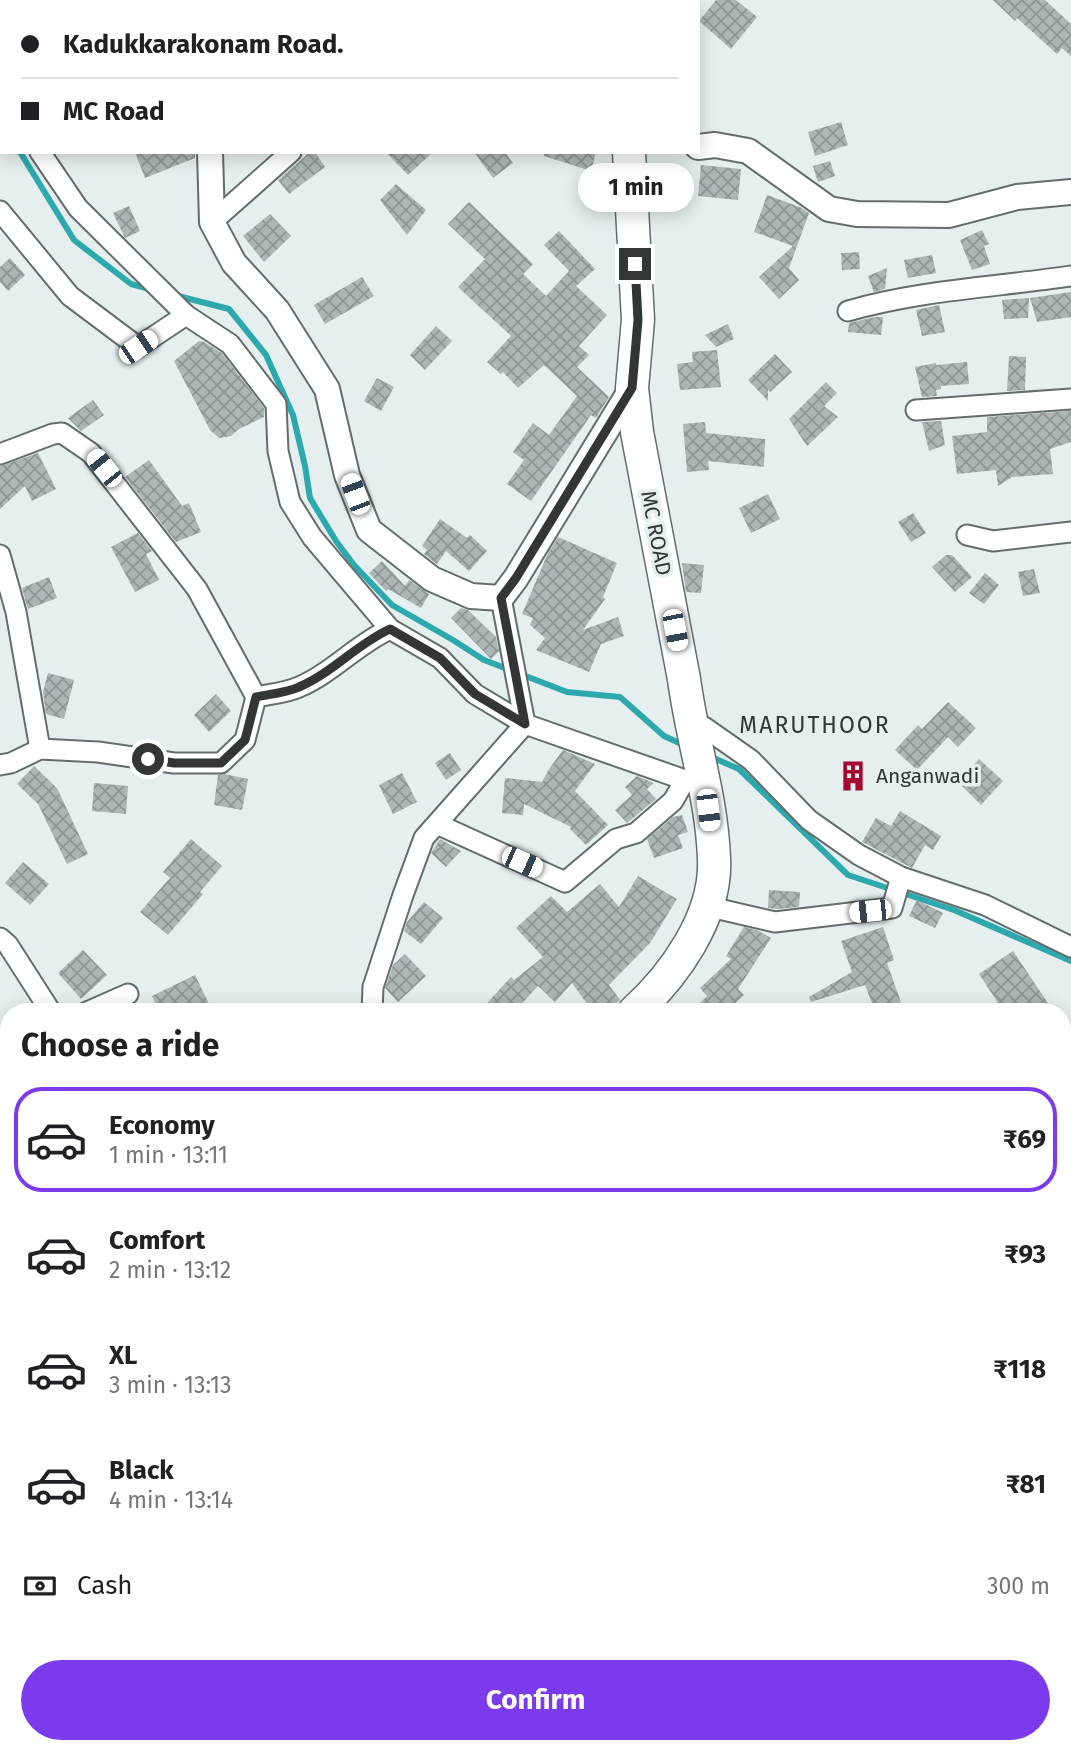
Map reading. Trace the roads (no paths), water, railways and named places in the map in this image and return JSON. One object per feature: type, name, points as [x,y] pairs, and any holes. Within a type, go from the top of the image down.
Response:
[{"type":"main road","name":"MC ROAD","points":[[629,154],[638,320],[632,388],[637,432],[684,679],[696,721],[695,783],[715,861],[711,895],[697,930],[676,964],[643,1003]]},
{"type":"street","points":[[700,147],[715,145],[748,151],[829,209],[857,214],[949,215],[1017,197],[1071,192]]},
{"type":"street","points":[[41,154],[78,208],[186,314],[230,344],[276,404],[278,451],[290,502],[312,537],[390,629],[440,658],[475,694],[525,724],[695,783]]},
{"type":"street","points":[[210,154],[212,222],[234,263],[277,310],[327,389],[347,475],[369,530],[432,579],[471,596],[501,598]]},
{"type":"street","points":[[212,222],[289,154]]},
{"type":"street","points":[[0,211],[70,296],[138,347],[186,314]]},
{"type":"street","points":[[848,311],[898,298],[1071,276]]},
{"type":"street","points":[[525,724],[501,598],[516,578],[632,388]]},
{"type":"street","points":[[916,410],[1071,399]]},
{"type":"street","points":[[0,454],[62,433],[91,453],[197,589],[256,697],[245,740],[221,763],[174,763],[98,752],[40,749],[11,763],[0,765]]},
{"type":"street","points":[[967,535],[993,541],[1071,533]]},
{"type":"street","points":[[0,555],[16,612],[40,749]]},
{"type":"street","points":[[256,697],[298,688],[337,664],[368,639],[390,629]]},
{"type":"street","points":[[696,721],[751,760],[808,820],[859,856],[901,877],[985,905],[1071,947]]},
{"type":"street","points":[[372,1003],[373,987],[424,838],[525,724]]},
{"type":"street","points":[[437,824],[565,882],[616,839],[636,832],[695,783]]},
{"type":"street","points":[[706,906],[775,922],[892,908],[901,877]]},
{"type":"street","points":[[0,938],[8,944],[45,1003]]},
{"type":"street","points":[[108,1003],[128,994]]},
{"type":"waterway","points":[[21,154],[74,240],[131,284],[150,289]]},
{"type":"waterway","points":[[174,295],[229,309],[266,355],[293,415],[310,498],[354,565],[392,605],[484,660],[567,692],[620,697],[664,736],[686,746]]},
{"type":"waterway","points":[[709,756],[739,769],[848,875],[954,910],[1071,961]]},
{"type":"place","name":"Anganwadi","points":[[853,776]]},
{"type":"district","name":"MARUTHOOR","points":[[815,725]]}]
